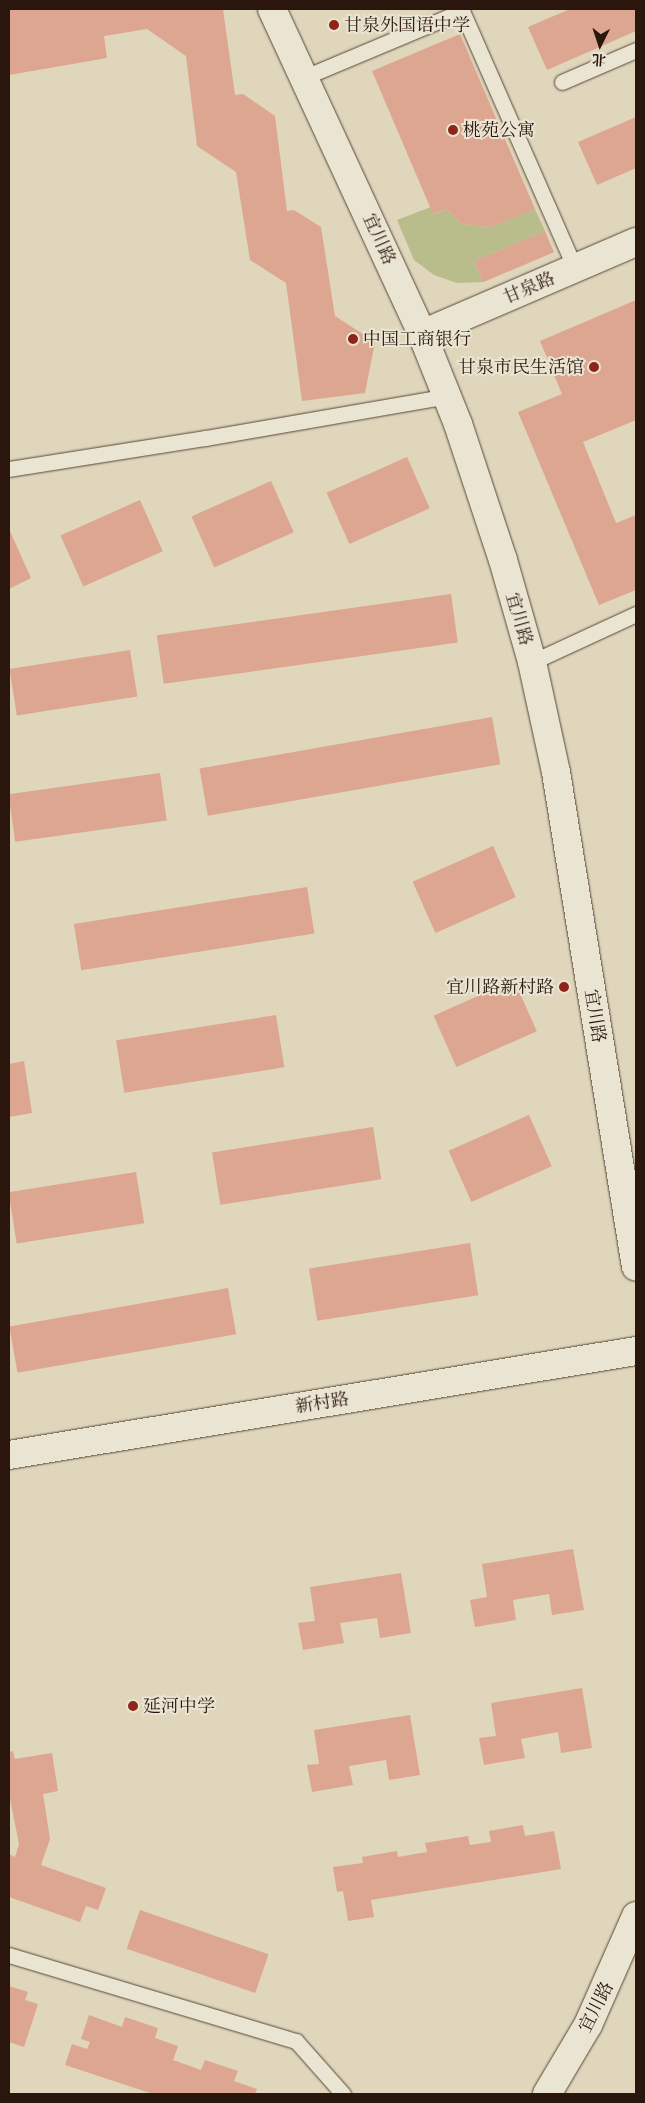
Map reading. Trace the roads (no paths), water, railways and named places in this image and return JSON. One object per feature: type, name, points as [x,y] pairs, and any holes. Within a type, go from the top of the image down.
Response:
[{"type":"street","name":"宜川路","points":[[272,9],[422,334],[447,396],[503,560],[532,662],[556,772],[574,870],[636,1267]]},
{"type":"street","name":"甘泉路","points":[[422,334],[636,242]]},
{"type":"street","name":"新村路","points":[[9,1455],[636,1351]]},
{"type":"street","name":"宜川路","points":[[547,2094],[588,2025],[636,1916]]},
{"type":"lane","points":[[305,77],[462,11],[574,269]]},
{"type":"lane","points":[[562,82],[636,50]]},
{"type":"lane","points":[[9,468],[205,438],[447,396]]},
{"type":"lane","points":[[532,662],[636,614]]},
{"type":"lane","points":[[9,1955],[296,2041],[343,2094]]},
{"type":"place","name":"甘泉外国语中学","points":[[334,25]]},
{"type":"place","name":"桃苑公寓","points":[[453,130]]},
{"type":"place","name":"中国工商银行","points":[[353,339]]},
{"type":"place","name":"甘泉市民生活馆","points":[[594,367]]},
{"type":"place","name":"宜川路新村路","points":[[564,987]]},
{"type":"place","name":"延河中学","points":[[133,1706]]}]
